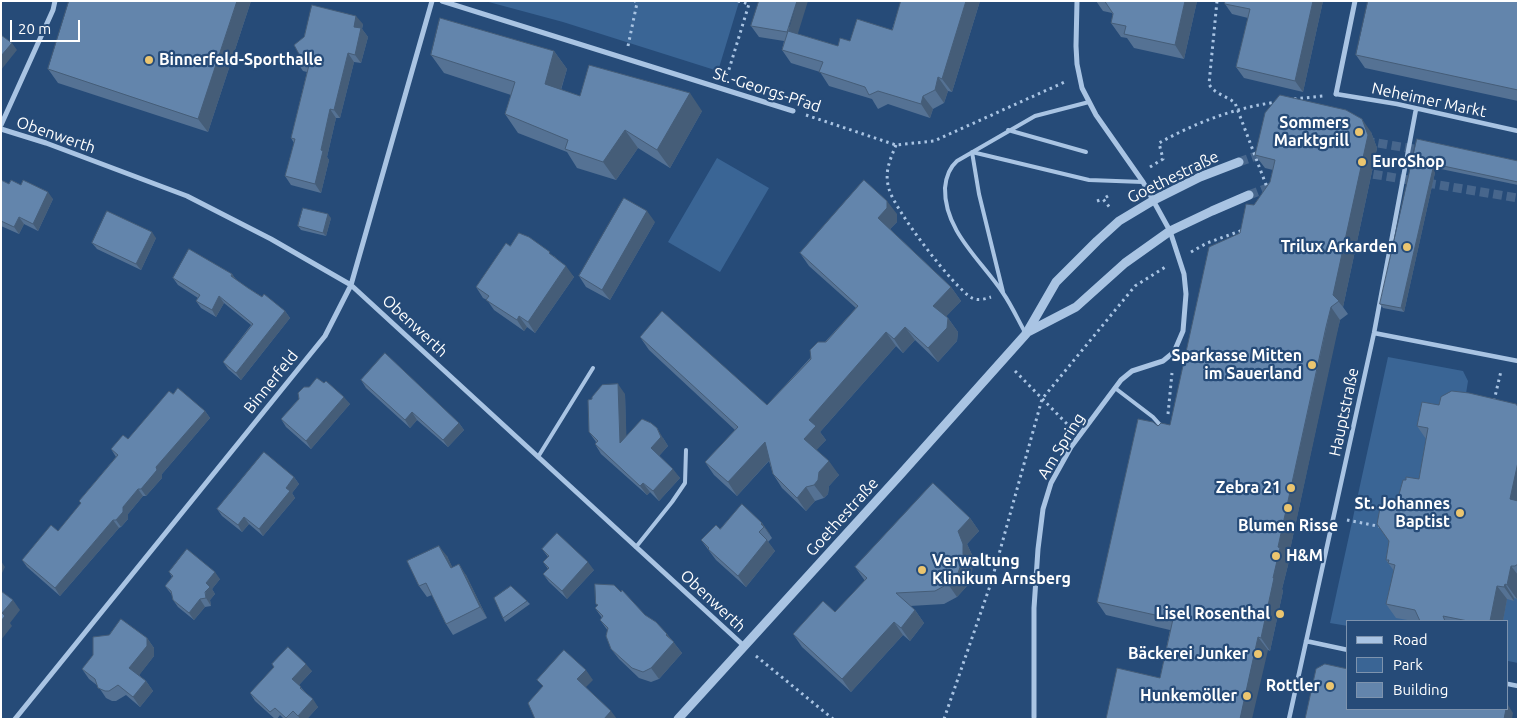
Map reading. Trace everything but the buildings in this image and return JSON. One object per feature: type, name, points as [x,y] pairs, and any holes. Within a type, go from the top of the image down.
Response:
[{"type":"street","points":[[1,125],[53,10],[55,1]]},
{"type":"street","name":"Binnerfeld","points":[[15,719],[325,336],[352,285],[432,1]]},
{"type":"street","name":"St.-Georgs-Pfad","points":[[442,1],[793,111]]},
{"type":"street","points":[[1078,1],[1076,46],[1079,76],[1089,102],[1154,200],[1170,231],[1180,258],[1186,294],[1182,331],[1174,352]]},
{"type":"street","points":[[1336,94],[1355,1]]},
{"type":"street","name":"Neheimer Markt","points":[[1336,94],[1518,131]]},
{"type":"street","name":"Hauptstraße","points":[[1289,719],[1374,333],[1416,109]]},
{"type":"street","name":"Obenwerth","points":[[1,129],[46,143],[187,196],[271,239],[352,285],[744,646]]},
{"type":"street","name":"Goethestraße","points":[[678,719],[1026,334],[1056,282],[1119,221],[1154,200],[1200,177],[1239,162]]},
{"type":"street","name":"Goethestraße","points":[[1026,334],[1076,307],[1125,263],[1170,231],[1249,195]]},
{"type":"street","points":[[1374,333],[1518,361]]},
{"type":"street","name":"Am Spring","points":[[1034,718],[1034,608],[1040,526],[1050,483],[1071,447],[1121,380],[1132,371],[1163,361],[1174,352]]},
{"type":"street","points":[[1306,641],[1346,650]]},
{"type":"lane","points":[[1026,334],[1003,293],[977,261],[951,220],[945,196],[947,176],[950,167],[1008,130],[1035,116],[1089,102]]},
{"type":"lane","points":[[1008,130],[1086,152]]},
{"type":"lane","points":[[972,152],[1089,180],[1143,182]]},
{"type":"lane","points":[[972,152],[979,194],[1003,293]]},
{"type":"lane","points":[[538,457],[593,368]]},
{"type":"lane","points":[[1115,388],[1160,424],[1166,434]]},
{"type":"lane","points":[[636,547],[685,483],[686,450]]},
{"type":"path","points":[[723,89],[749,4],[738,1]]},
{"type":"path","points":[[1217,1],[1209,84],[1213,90],[1233,100],[1239,109],[1270,196]]},
{"type":"path","points":[[625,58],[637,2]]},
{"type":"path","name":"St.-Georgs-Pfad","points":[[793,111],[896,144],[934,141],[1079,76]]},
{"type":"path","points":[[1291,100],[1336,94]]},
{"type":"path","points":[[1180,132],[1239,109],[1282,101]]},
{"type":"path","points":[[896,144],[886,169],[888,188],[891,196],[927,250],[972,298],[982,299],[1003,293]]},
{"type":"path","points":[[1097,202],[1103,199]]},
{"type":"path","points":[[1207,244],[1250,227]]},
{"type":"path","points":[[944,719],[991,583],[1042,399],[1135,286],[1180,258]]},
{"type":"path","points":[[1168,414],[1174,352]]},
{"type":"path","points":[[1003,359],[1079,436]]},
{"type":"path","points":[[1492,409],[1504,359]]},
{"type":"path","points":[[1334,517],[1388,529]]},
{"type":"path","points":[[744,646],[833,719]]},
{"type":"green space","points":[[485,1],[739,2],[718,71],[563,22]]},
{"type":"green space","points":[[717,158],[769,188],[720,272],[668,242]]},
{"type":"green space","points":[[1388,357],[1463,371],[1468,381],[1465,400],[1518,411],[1518,663],[1509,661],[1509,620],[1346,620],[1346,626],[1330,623]]},
{"type":"tunnel","points":[[1365,141],[1426,151]]},
{"type":"tunnel","points":[[1239,162],[1267,152]]},
{"type":"tunnel","points":[[1360,172],[1518,198]]},
{"type":"tunnel","points":[[1249,195],[1275,185]]},
{"type":"place","name":"Binnerfeld-Sporthalle","points":[[149,60]]},
{"type":"place","name":"Sommers Marktgrill","points":[[1359,132]]},
{"type":"place","name":"EuroShop","points":[[1362,162]]},
{"type":"place","name":"Trilux Arkarden","points":[[1407,247]]},
{"type":"place","name":"Sparkasse Mitten im Sauerland","points":[[1312,365]]},
{"type":"place","name":"Zebra 21","points":[[1291,488]]},
{"type":"place","name":"Blumen Risse","points":[[1288,508]]},
{"type":"place","name":"St. Johannes Baptist","points":[[1460,513]]},
{"type":"place","name":"H&M","points":[[1276,556]]},
{"type":"place","name":"Verwaltung Klinikum Arnsberg","points":[[922,570]]},
{"type":"place","name":"Lisel Rosenthal","points":[[1280,614]]},
{"type":"place","name":"Bäckerei Junker","points":[[1258,654]]},
{"type":"place","name":"Rottler","points":[[1330,686]]},
{"type":"place","name":"Hunkemöller","points":[[1247,696]]}]
